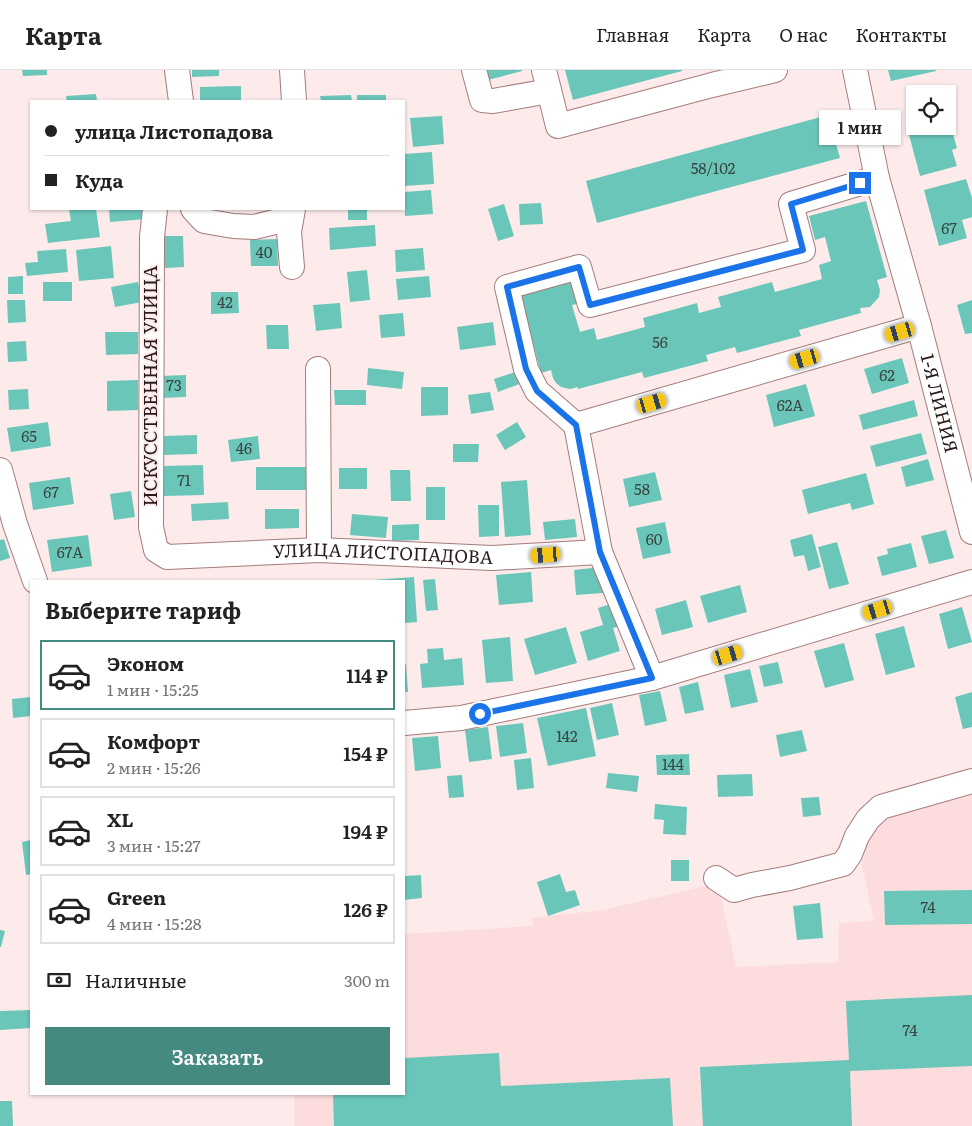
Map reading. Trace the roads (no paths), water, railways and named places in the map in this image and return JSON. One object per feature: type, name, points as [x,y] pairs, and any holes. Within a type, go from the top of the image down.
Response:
[{"type":"street","points":[[177,70],[181,100]]},
{"type":"street","points":[[292,70],[294,100]]},
{"type":"street","points":[[474,70],[482,100],[493,101],[546,80],[558,126],[775,70]]},
{"type":"street","name":"1-Я ЛИНИЯ","points":[[855,70],[877,178],[919,326],[972,532]]},
{"type":"street","points":[[652,678],[600,552],[576,425],[537,391],[526,369],[507,287],[579,267],[590,305],[803,250],[791,204],[877,178]]},
{"type":"street","name":"ИСКУССТВЕННАЯ УЛИЦА","points":[[156,210],[152,237],[151,527],[156,550],[167,557]]},
{"type":"street","points":[[193,210],[204,221],[233,226],[254,226],[292,213],[289,232],[292,267]]},
{"type":"street","points":[[576,425],[919,326]]},
{"type":"street","points":[[318,369],[319,550]]},
{"type":"street","points":[[0,470],[15,524],[35,580]]},
{"type":"street","name":"УЛИЦА ЛИСТОПАДОВА","points":[[167,557],[319,550],[492,558],[600,552]]},
{"type":"street","points":[[405,723],[461,718],[652,678],[972,582]]},
{"type":"street","points":[[716,878],[734,890],[843,864],[868,819],[881,807],[972,781]]}]
